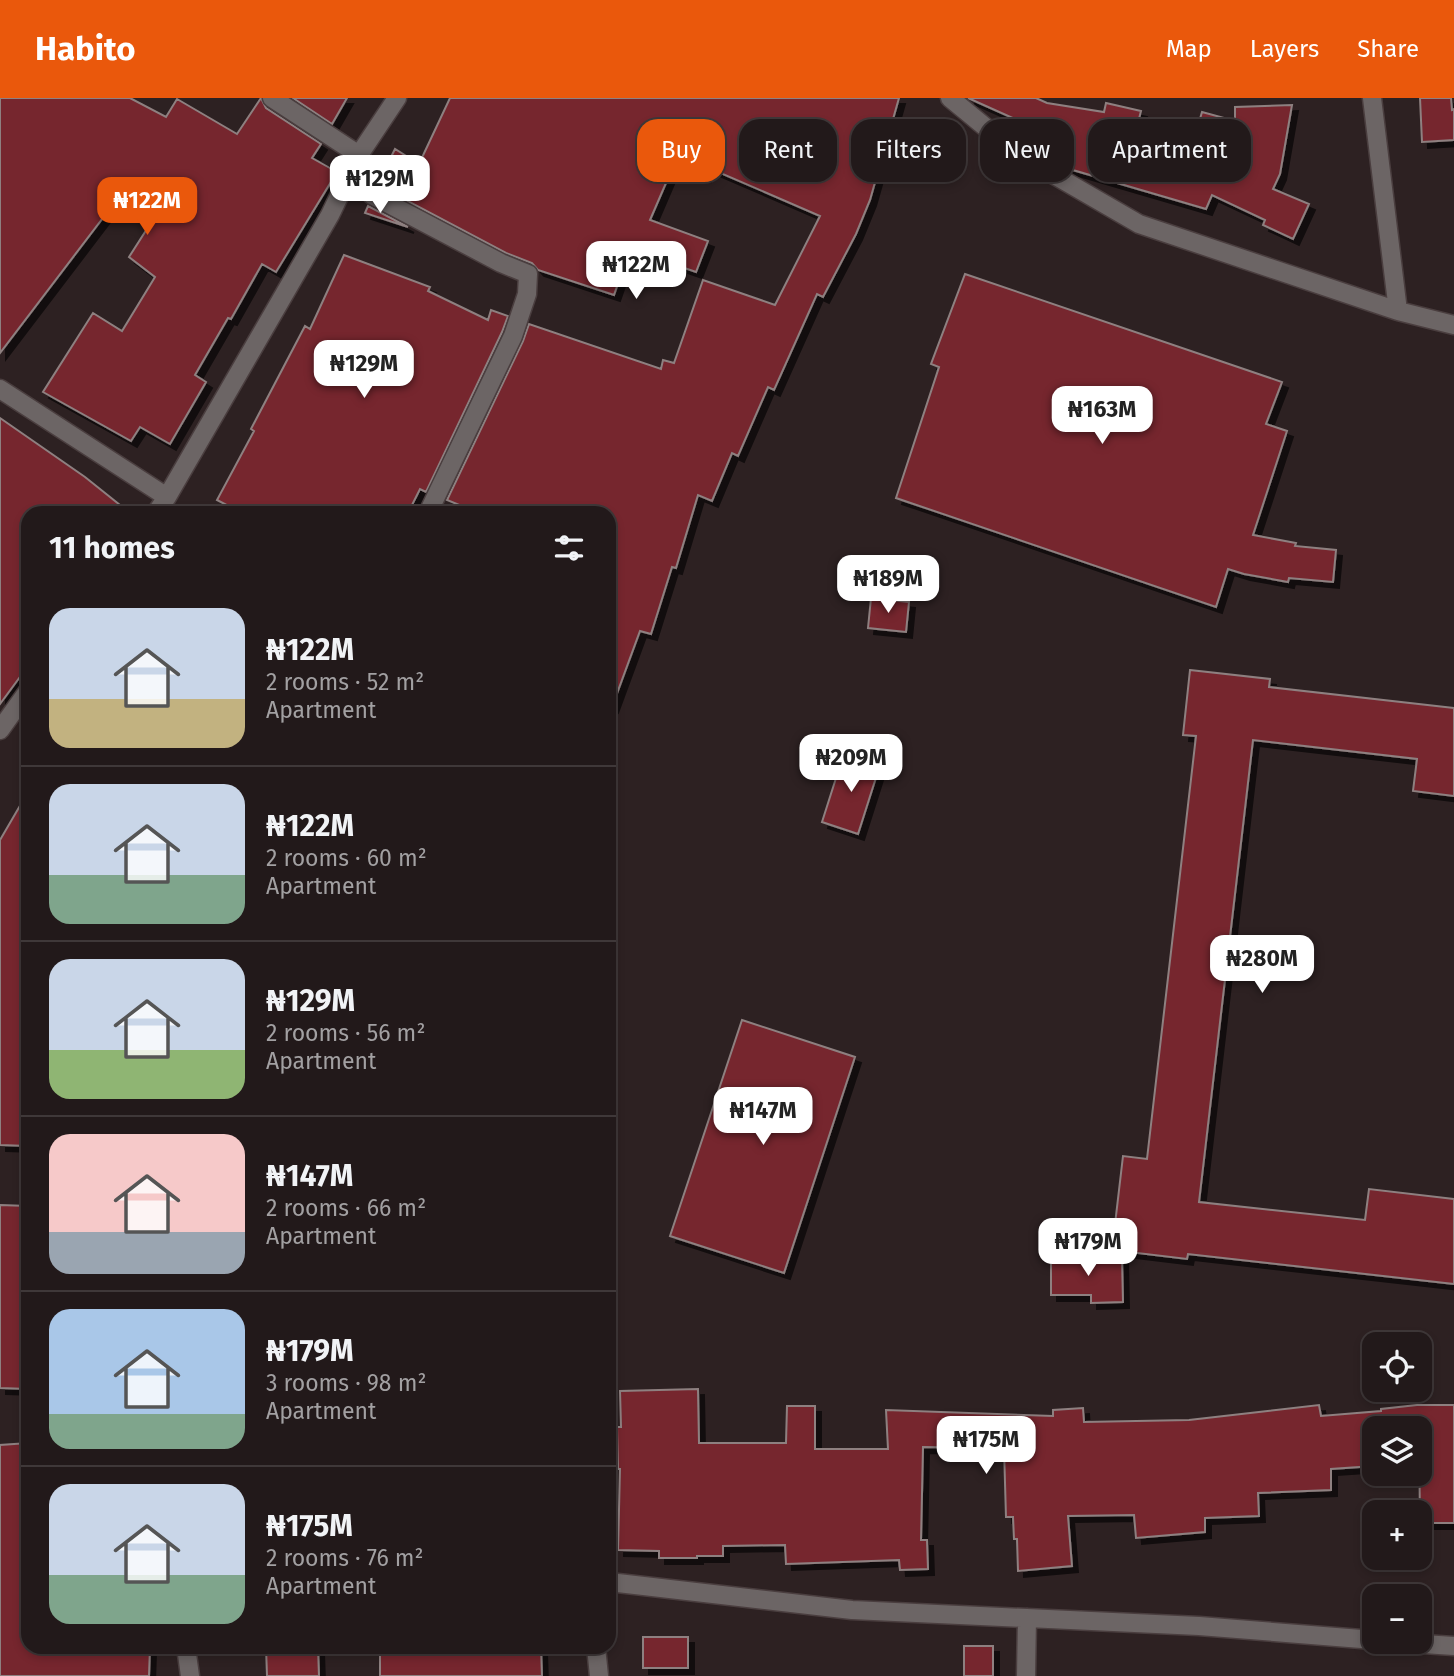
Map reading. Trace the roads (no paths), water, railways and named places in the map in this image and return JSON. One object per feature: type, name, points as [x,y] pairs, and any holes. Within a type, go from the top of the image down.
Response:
[{"type":"street","points":[[272,98],[359,155],[372,195],[501,263],[528,274],[527,295],[513,337],[431,506]]},
{"type":"street","points":[[161,506],[330,215],[359,155],[397,98]]},
{"type":"street","points":[[950,98],[1018,154],[1139,225],[1398,312],[1454,325]]},
{"type":"street","points":[[1373,98],[1398,312]]},
{"type":"street","points":[[0,389],[167,497]]},
{"type":"street","points":[[0,730],[21,701]]},
{"type":"street","points":[[616,1583],[852,1610],[1199,1626],[1362,1639]]},
{"type":"street","points":[[1026,1676],[1027,1618]]},
{"type":"street","points":[[1432,1645],[1454,1646]]},
{"type":"street","points":[[187,1654],[190,1676]]},
{"type":"street","points":[[597,1654],[599,1676]]}]
